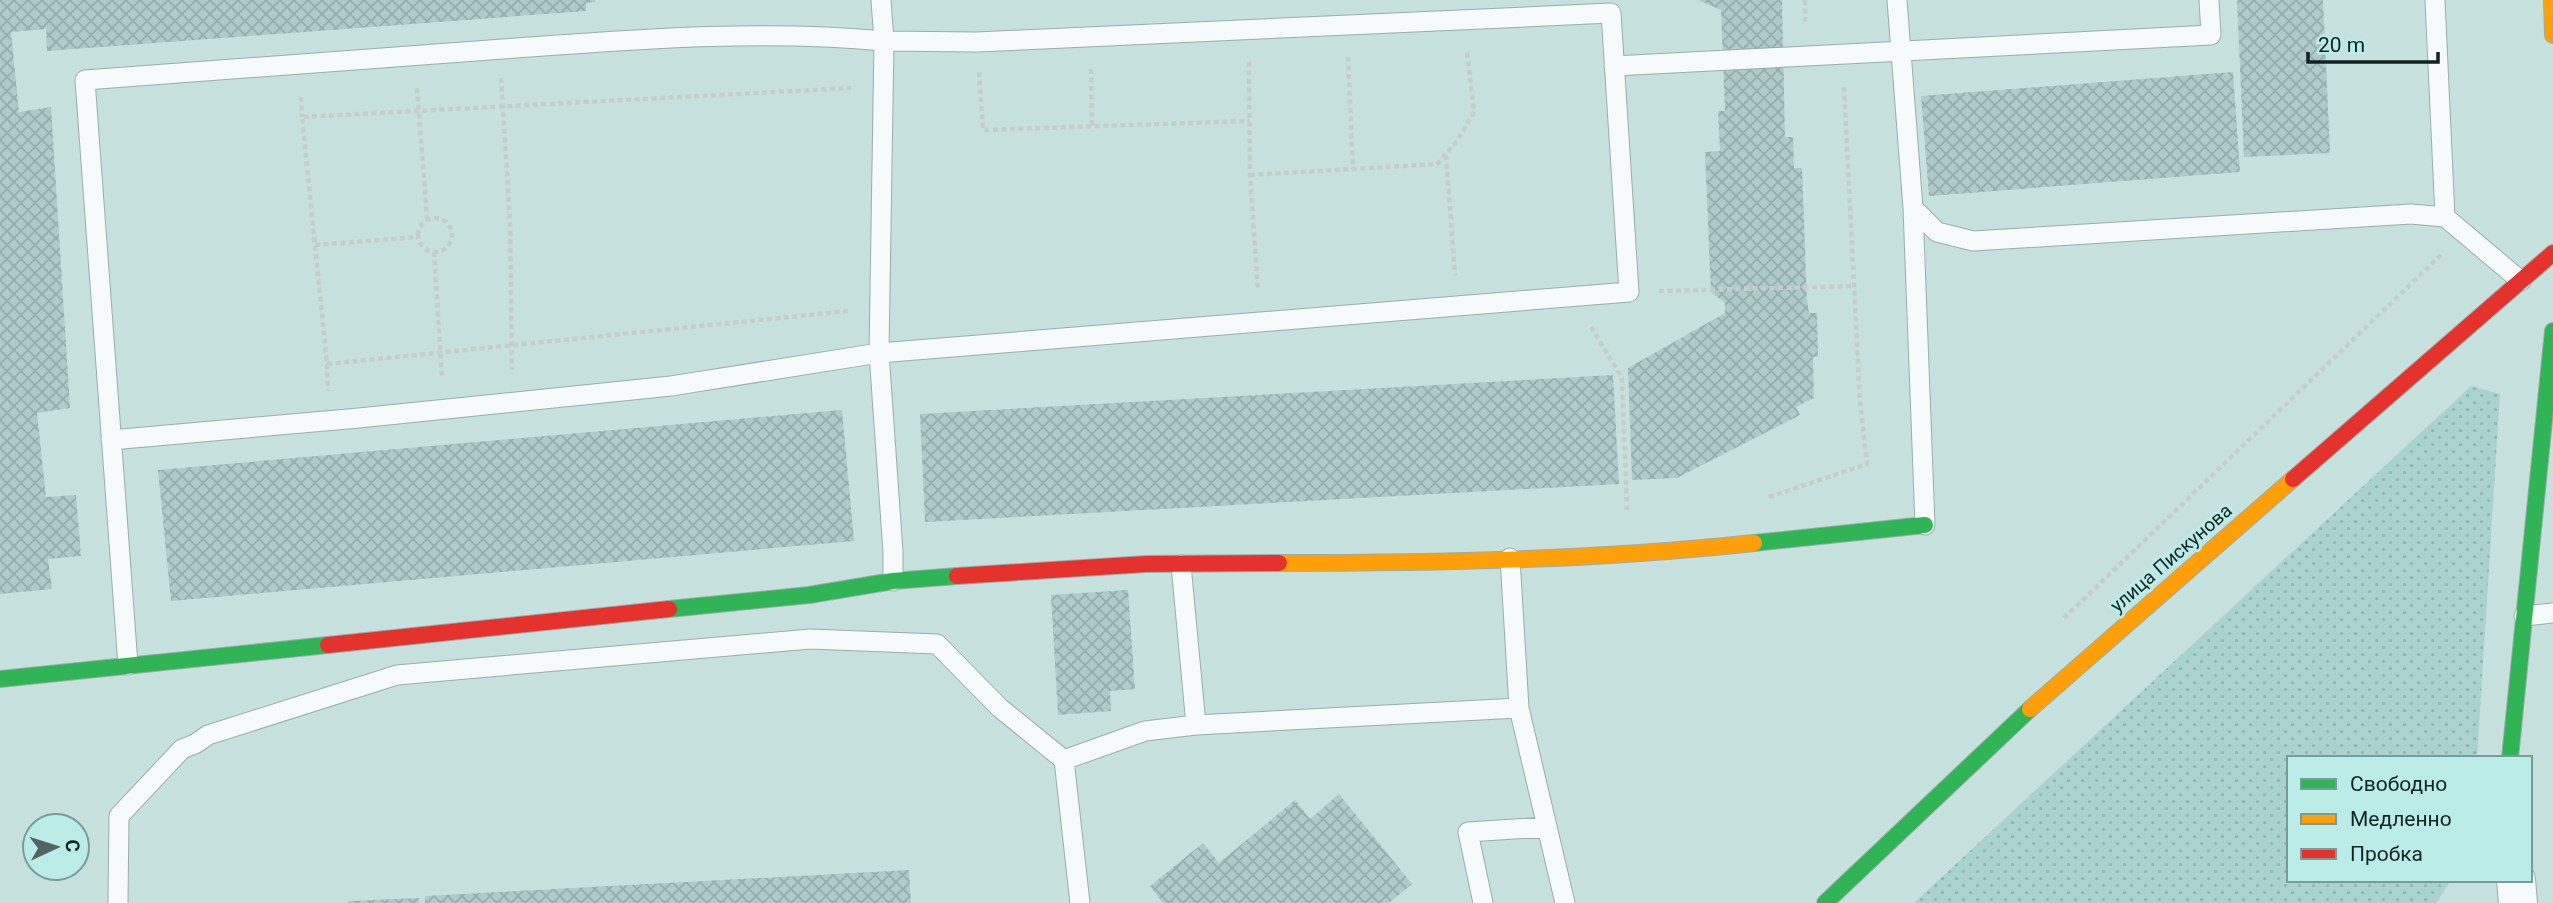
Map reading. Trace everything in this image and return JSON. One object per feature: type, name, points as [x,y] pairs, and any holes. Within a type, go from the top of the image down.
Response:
[{"type":"street","points":[[2552,0],[2553,35]]},
{"type":"street","name":"улица Пискунова","points":[[1825,903],[2042,697],[2553,253]]},
{"type":"street","points":[[2510,756],[2553,331]]},
{"type":"street","points":[[0,679],[809,595],[893,581],[1120,565],[1356,563],[1671,552],[1925,525]]},
{"type":"street","points":[[2516,882],[2518,903]]},
{"type":"lane","points":[[881,0],[884,41],[879,353],[893,581]]},
{"type":"lane","points":[[1897,0],[1913,208],[1925,525]]},
{"type":"lane","points":[[1614,66],[2211,35],[2209,0]]},
{"type":"lane","points":[[2435,0],[2445,216]]},
{"type":"lane","points":[[111,440],[671,386],[879,353],[1629,292],[1611,13],[977,42],[884,41],[826,35],[744,34],[85,80],[111,440],[128,665]]},
{"type":"lane","points":[[1913,208],[1937,232],[1973,241],[2410,214],[2445,216],[2521,281]]},
{"type":"lane","points":[[1510,558],[1519,708],[1565,903]]},
{"type":"lane","points":[[1181,565],[1196,725]]},
{"type":"lane","points":[[2524,616],[2553,613]]},
{"type":"lane","points":[[118,903],[119,816],[181,749],[208,735],[397,675],[810,639],[937,644],[1000,708],[1064,760],[1080,903]]},
{"type":"lane","points":[[1064,760],[1145,732],[1196,725],[1519,708]]},
{"type":"lane","points":[[1483,903],[1468,832],[1547,827]]},
{"type":"path","points":[[1250,175],[1437,164],[1457,141],[1474,112],[1464,20]]},
{"type":"path","points":[[1347,25],[1353,169]]},
{"type":"path","points":[[1249,29],[1250,175],[1261,322]]},
{"type":"path","points":[[1090,37],[1093,126]]},
{"type":"path","points":[[977,42],[983,130],[1249,121]]},
{"type":"path","points":[[499,50],[510,221],[513,402]]},
{"type":"path","points":[[1767,498],[1867,464],[1860,402],[1842,54]]},
{"type":"path","points":[[414,56],[426,219]]},
{"type":"path","points":[[880,307],[327,364],[302,117],[883,87]]},
{"type":"path","points":[[1446,154],[1457,306]]},
{"type":"path","points":[[437,217],[450,227],[452,238],[445,248],[434,252],[424,247],[418,237],[419,227],[426,219],[437,217]]},
{"type":"path","points":[[2061,621],[2464,232]]},
{"type":"path","points":[[315,245],[418,237]]},
{"type":"path","points":[[434,252],[443,409]]},
{"type":"path","points":[[1629,292],[1854,286]]},
{"type":"path","points":[[1573,296],[1622,378],[1628,523]]},
{"type":"green space","points":[[2471,386],[2500,394],[2477,756],[2287,756],[2287,882],[2450,882],[2436,903],[1914,903]]},
{"type":"building","points":[[0,0],[595,2],[586,3],[586,11],[47,51],[46,29],[11,32],[19,112],[51,107],[70,408],[37,413],[46,497],[76,495],[81,556],[48,559],[52,589],[0,594]]},
{"type":"building","points":[[1698,0],[1782,0],[1785,137],[1793,137],[1794,168],[1802,168],[1807,300],[1809,313],[1817,313],[1818,357],[1813,357],[1814,398],[1796,407],[1800,415],[1677,478],[1632,480],[1628,368],[1725,313],[1725,303],[1711,292],[1705,152],[1720,151],[1718,111],[1725,111],[1721,10]]},
{"type":"building","points":[[2237,0],[2323,0],[2330,153],[2244,157]]},
{"type":"building","points":[[2233,72],[2240,172],[1929,196],[1921,96]]},
{"type":"building","points":[[1613,375],[1619,484],[925,522],[920,414]]},
{"type":"building","points":[[842,410],[854,541],[171,601],[158,470]]},
{"type":"building","points":[[1128,590],[1135,689],[1110,691],[1111,711],[1058,715],[1051,595]]},
{"type":"building","points":[[1339,794],[1412,884],[1389,903],[1163,903],[1150,886],[1203,843],[1219,863],[1295,800],[1310,819]]},
{"type":"building","points":[[909,870],[911,903],[425,903],[425,896]]},
{"type":"building","points":[[419,898],[419,903],[348,903],[348,901]]},
{"type":"traffic: fast","points":[[2510,756],[2553,331]]},
{"type":"traffic: fast","points":[[1754,543],[1925,525]]},
{"type":"traffic: fast","points":[[669,609],[809,595],[893,581],[957,576]]},
{"type":"traffic: fast","points":[[0,679],[328,645]]},
{"type":"traffic: fast","points":[[1825,903],[2030,709]]},
{"type":"traffic: slow","points":[[2552,0],[2553,35]]},
{"type":"traffic: slow","points":[[2030,709],[2293,479]]},
{"type":"traffic: slow","points":[[1279,563],[1517,559],[1754,543]]},
{"type":"traffic: jam","points":[[2293,479],[2553,253]]},
{"type":"traffic: jam","points":[[957,576],[1146,564],[1279,563]]},
{"type":"traffic: jam","points":[[328,645],[669,609]]}]
